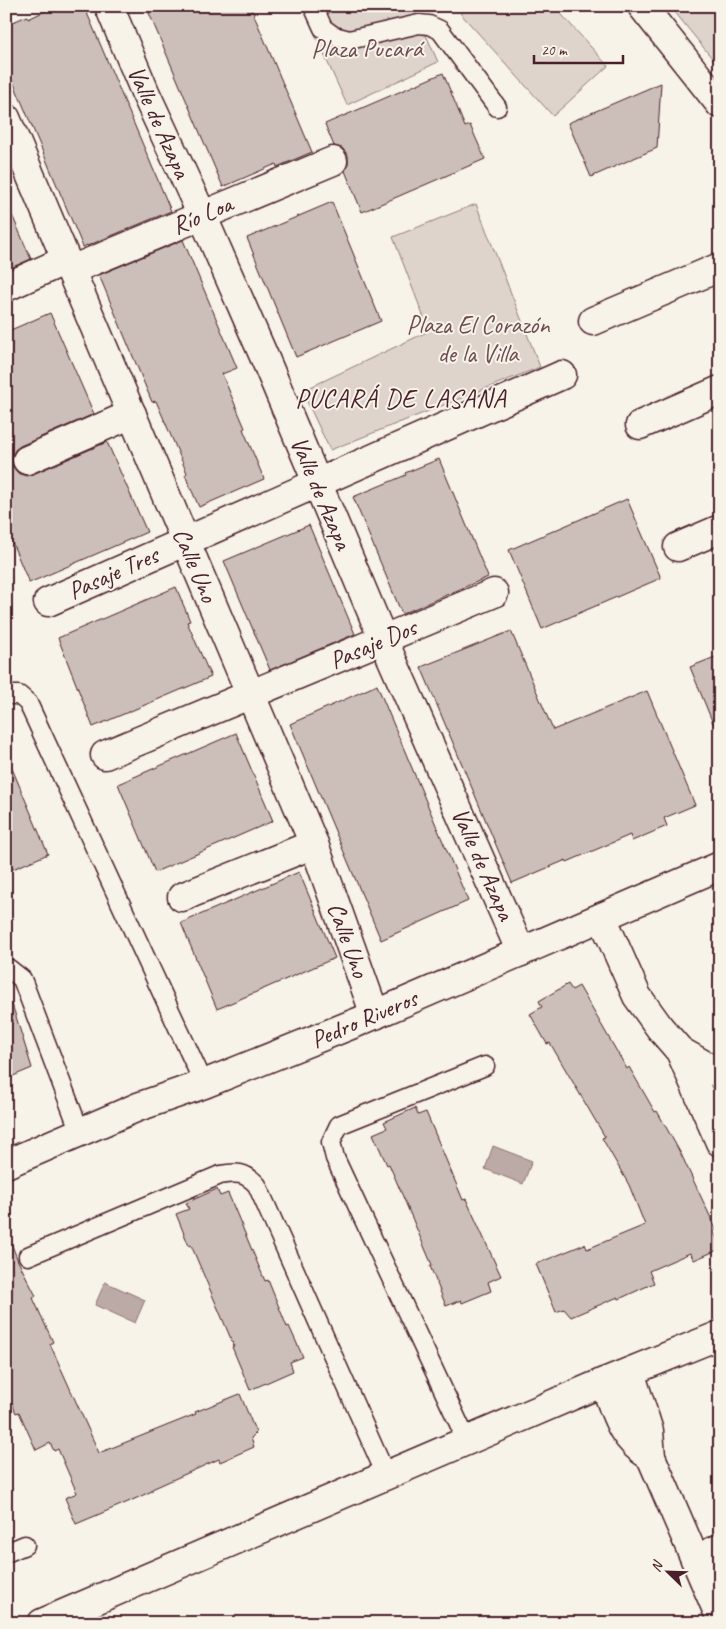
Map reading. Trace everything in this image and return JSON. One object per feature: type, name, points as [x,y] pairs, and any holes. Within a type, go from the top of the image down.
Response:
[{"type":"street","name":"Valle de Azapa","points":[[110,6],[145,92],[202,215],[318,483],[383,640],[521,952]]},
{"type":"street","points":[[642,6],[720,104]]},
{"type":"street","name":"Calle Uno","points":[[6,118],[14,160],[69,265],[314,844],[375,1015]]},
{"type":"street","name":"Río Loa","points":[[6,287],[202,215],[333,161]]},
{"type":"street","points":[[593,321],[720,267]]},
{"type":"street","name":"Pasaje Tres","points":[[48,602],[562,375]]},
{"type":"street","points":[[640,425],[720,390]]},
{"type":"street","points":[[27,460],[132,414]]},
{"type":"street","points":[[678,547],[720,529]]},
{"type":"street","name":"Pasaje Dos","points":[[105,755],[251,696],[494,593]]},
{"type":"street","points":[[182,897],[314,844]]},
{"type":"street","name":"Pedro Riveros","points":[[6,1164],[138,1107],[204,1084],[375,1015],[720,866]]},
{"type":"street","points":[[602,917],[637,996],[650,1016],[680,1051],[720,1142]]},
{"type":"street","points":[[680,1051],[720,1074]]},
{"type":"street","points":[[56,1620],[90,1613],[386,1475],[720,1335]]},
{"type":"street","points":[[630,1372],[649,1431],[651,1457],[720,1617]]},
{"type":"street","points":[[604,1382],[627,1436],[640,1451],[651,1457]]},
{"type":"street","points":[[695,1559],[720,1548]]},
{"type":"lane","points":[[313,6],[324,28],[334,36],[348,40],[419,24],[429,25],[440,30],[497,107]]},
{"type":"lane","points":[[6,695],[19,695],[28,703],[204,1084]]},
{"type":"lane","points":[[6,969],[8,968],[22,979],[80,1132]]},
{"type":"lane","points":[[467,1441],[339,1167],[331,1142],[339,1125],[485,1066]]},
{"type":"lane","points":[[28,1256],[220,1175],[236,1172],[250,1177],[257,1185],[386,1475]]},
{"type":"lane","points":[[6,1553],[25,1545]]},
{"type":"green space","name":"Plaza Pucará","points":[[302,6],[413,6],[438,62],[347,105]]},
{"type":"green space","points":[[467,6],[554,6],[608,66],[553,116],[460,13]]},
{"type":"green space","points":[[670,6],[720,6],[720,68]]},
{"type":"green space","name":"Plaza El Corazón de la Villa","points":[[476,204],[540,367],[330,450],[302,391],[429,331],[393,237]]},
{"type":"shaded area","points":[[493,1146],[532,1161],[523,1184],[485,1169]]},
{"type":"shaded area","points":[[105,1282],[145,1300],[135,1323],[95,1305]]},
{"type":"building","points":[[56,6],[84,6],[171,211],[83,247],[6,65],[6,25],[27,16],[28,19]]},
{"type":"building","points":[[146,6],[250,6],[312,152],[277,167],[276,164],[223,187]]},
{"type":"building","points":[[443,73],[465,127],[470,125],[485,159],[362,212],[345,171],[348,155],[342,148],[334,146],[325,124]]},
{"type":"building","points":[[661,83],[657,148],[591,177],[568,123]]},
{"type":"building","points":[[6,201],[31,259],[6,270]]},
{"type":"building","points":[[332,202],[381,321],[296,357],[247,238]]},
{"type":"building","points":[[183,240],[237,368],[222,374],[264,479],[199,507],[185,475],[187,473],[156,401],[152,402],[99,275]]},
{"type":"building","points":[[50,313],[94,414],[20,446],[15,450],[12,458],[13,467],[18,473],[26,476],[107,442],[147,532],[29,583],[6,528],[6,332]]},
{"type":"building","points":[[439,459],[488,577],[402,614],[353,497]]},
{"type":"building","points":[[627,499],[661,578],[542,629],[509,550]]},
{"type":"building","points":[[309,525],[355,634],[270,670],[224,561]]},
{"type":"building","points":[[176,587],[190,621],[187,622],[211,677],[93,727],[58,638]]},
{"type":"building","points":[[511,631],[553,730],[647,691],[695,805],[664,818],[667,826],[632,841],[630,835],[512,883],[421,667]]},
{"type":"building","points":[[720,655],[720,738],[719,738],[690,667]]},
{"type":"building","points":[[377,685],[468,901],[381,940],[290,724]]},
{"type":"building","points":[[236,733],[273,821],[155,872],[118,784]]},
{"type":"building","points":[[6,754],[48,854],[6,872]]},
{"type":"building","points":[[299,872],[335,958],[217,1009],[181,923]]},
{"type":"building","points":[[568,984],[572,990],[579,986],[627,1069],[629,1067],[655,1112],[657,1111],[681,1154],[716,1229],[714,1232],[720,1246],[720,1249],[694,1260],[690,1253],[649,1271],[654,1283],[619,1299],[618,1297],[571,1317],[564,1309],[556,1312],[536,1264],[585,1244],[587,1249],[645,1225],[629,1185],[602,1138],[605,1137],[550,1043],[547,1044],[530,1014],[542,1007],[539,1001]]},
{"type":"building","points":[[12,1004],[32,1068],[6,1079],[6,1005]]},
{"type":"building","points":[[415,1108],[418,1115],[426,1112],[463,1200],[466,1199],[501,1276],[488,1282],[491,1291],[462,1303],[461,1300],[446,1306],[430,1266],[432,1265],[404,1199],[389,1164],[387,1165],[373,1134],[387,1128],[384,1122]]},
{"type":"building","points":[[217,1189],[220,1196],[228,1193],[265,1281],[268,1280],[287,1327],[289,1326],[303,1357],[290,1362],[293,1371],[250,1390],[232,1347],[234,1346],[176,1214],[189,1209],[186,1203]]},
{"type":"building","points":[[6,1230],[18,1261],[36,1296],[33,1298],[53,1342],[50,1344],[99,1453],[240,1394],[256,1433],[251,1438],[254,1447],[220,1462],[219,1459],[76,1524],[65,1498],[77,1493],[58,1449],[54,1451],[50,1443],[36,1450],[19,1412],[16,1413],[6,1389]]},
{"type":"district","name":"PUCARÁ DE LASANA","points":[[401,398]]}]
